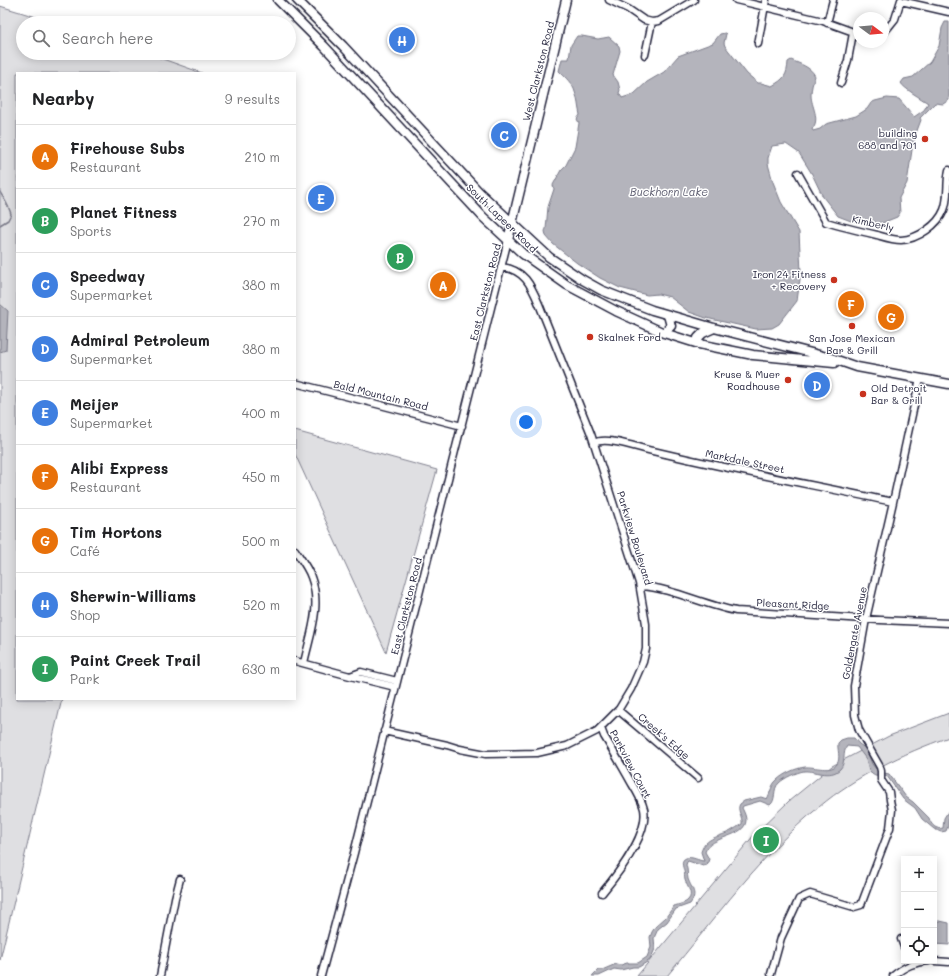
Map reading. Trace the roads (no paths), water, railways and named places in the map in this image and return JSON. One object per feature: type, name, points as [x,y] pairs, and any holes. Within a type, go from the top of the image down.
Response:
[{"type":"main road","name":"South Lapeer Road","points":[[278,0],[294,16]]},
{"type":"main road","name":"South Lapeer Road","points":[[297,0],[335,37],[461,173],[512,223],[549,257],[583,280],[601,290],[668,316],[831,358],[857,367],[949,384]]},
{"type":"main road","name":"West Clarkston Road","points":[[508,240],[566,0]]},
{"type":"main road","name":"South Lapeer Road","points":[[296,18],[324,46],[463,196],[523,254],[573,289],[664,333],[699,344],[753,355],[844,363]]},
{"type":"main road","points":[[369,94],[381,87]]},
{"type":"main road","points":[[400,128],[405,125],[412,127],[451,168],[461,173]]},
{"type":"main road","points":[[664,333],[671,326],[668,316]]},
{"type":"main road","points":[[699,344],[698,338],[714,328]]},
{"type":"street","points":[[608,0],[628,9],[644,20],[652,22],[660,21],[694,0]]},
{"type":"street","points":[[736,0],[765,3],[853,33]]},
{"type":"street","points":[[827,23],[833,0]]},
{"type":"street","points":[[889,26],[895,19],[901,1],[949,12]]},
{"type":"street","points":[[758,44],[765,3]]},
{"type":"street","points":[[645,55],[652,22]]},
{"type":"street","points":[[841,83],[853,44]]},
{"type":"street","name":"Kimberly","points":[[798,174],[826,222],[902,240],[916,236],[928,230],[937,222],[944,210],[946,202],[949,170]]},
{"type":"street","name":"East Clarkston Road","points":[[321,976],[354,853],[508,240]]},
{"type":"street","name":"Parkview Boulevard","points":[[384,730],[466,750],[494,754],[537,753],[550,751],[567,746],[601,728],[618,710],[638,675],[643,662],[646,649],[646,624],[640,586],[594,443],[530,284],[517,271],[510,268],[501,267]]},
{"type":"street","name":"Goldengate Avenue","points":[[771,974],[781,938],[798,899],[810,894],[854,907],[861,906],[890,828],[892,810],[889,792],[881,780],[880,767],[859,730],[855,715],[854,686],[866,619],[920,378]]},
{"type":"street","name":"Bald Mountain Road","points":[[296,383],[462,426]]},
{"type":"street","name":"Markdale Street","points":[[594,443],[606,440],[704,463],[893,502]]},
{"type":"street","points":[[296,552],[311,576],[315,592],[316,605],[304,663]]},
{"type":"street","name":"Pleasant Ridge","points":[[640,586],[656,588],[736,611],[949,623]]},
{"type":"street","points":[[296,661],[350,676],[361,672],[396,684]]},
{"type":"street","name":"Creek's Edge","points":[[618,710],[698,778]]},
{"type":"street","name":"Parkview Court","points":[[601,728],[604,736],[639,797],[644,810],[644,824],[632,852],[602,893]]},
{"type":"street","points":[[160,976],[180,879]]},
{"type":"street","points":[[937,961],[949,962]]},
{"type":"street","points":[[893,976],[909,964]]},
{"type":"water","name":"Buckhorn Lake","points":[[945,22],[949,22],[949,100],[943,104],[935,103],[920,118],[921,120],[912,150],[907,183],[899,198],[900,213],[897,217],[882,223],[851,221],[838,216],[823,197],[812,174],[799,153],[786,144],[772,146],[768,158],[768,164],[781,202],[799,232],[801,272],[797,301],[779,324],[772,328],[756,329],[706,318],[689,312],[670,297],[658,294],[647,295],[620,288],[600,278],[577,263],[553,244],[546,236],[545,231],[548,207],[554,189],[553,185],[561,170],[566,165],[575,147],[579,123],[577,119],[580,115],[574,89],[559,71],[562,59],[569,59],[571,45],[577,36],[598,39],[609,37],[619,46],[620,51],[613,75],[618,82],[620,90],[619,93],[622,98],[634,94],[647,82],[664,72],[678,56],[713,43],[720,34],[725,33],[725,46],[747,74],[758,83],[772,86],[784,77],[787,71],[788,62],[791,60],[811,70],[815,76],[811,95],[816,117],[815,125],[812,129],[813,131],[820,129],[826,124],[856,116],[867,109],[871,103],[887,98],[899,99],[914,117],[924,110],[928,103],[901,83],[904,79],[913,77],[930,62],[939,46],[942,28]]},
{"type":"water","points":[[0,304],[8,311],[6,350],[0,352]]},
{"type":"water","points":[[847,738],[854,738],[866,749],[872,764],[876,769],[880,772],[889,774],[906,797],[929,818],[934,826],[943,828],[944,818],[949,810],[948,826],[946,831],[941,832],[934,829],[922,819],[915,808],[903,799],[887,776],[875,775],[872,773],[869,770],[866,759],[857,747],[847,746],[842,767],[836,772],[827,774],[804,771],[784,779],[777,785],[772,803],[770,805],[760,801],[743,806],[742,808],[746,818],[744,826],[734,834],[720,839],[708,846],[705,852],[709,859],[707,865],[703,866],[688,861],[687,862],[688,879],[694,892],[694,897],[690,904],[676,909],[667,922],[658,929],[654,938],[655,949],[650,960],[639,967],[621,970],[614,969],[599,976],[592,976],[598,970],[602,970],[616,964],[621,965],[627,963],[638,963],[647,957],[651,947],[650,937],[655,927],[666,917],[674,906],[687,901],[690,898],[682,864],[683,860],[686,858],[691,858],[704,861],[701,852],[709,840],[731,831],[742,824],[739,809],[740,804],[744,801],[761,797],[767,799],[775,782],[794,770],[805,767],[827,769],[835,767],[839,759],[838,743]]},
{"type":"water","points":[[937,921],[949,923],[949,945],[937,944]]},
{"type":"waterway","points":[[0,192],[8,205],[11,214],[8,220],[0,225]]},
{"type":"place","name":"Sherwin-Williams","points":[[402,40]]},
{"type":"place","name":"Speedway","points":[[504,135]]},
{"type":"place","name":"building 688 and 701","points":[[925,139]]},
{"type":"place","name":"Meijer","points":[[321,198]]},
{"type":"place","name":"Planet Fitness","points":[[400,257]]},
{"type":"place","name":"Iron 24 Fitness + Recovery","points":[[834,280]]},
{"type":"place","name":"Firehouse Subs","points":[[443,285]]},
{"type":"place","name":"Alibi Express","points":[[851,304]]},
{"type":"place","name":"Tim Hortons","points":[[891,317]]},
{"type":"place","name":"San Jose Mexican Bar & Grill","points":[[852,326]]},
{"type":"place","name":"Skalnek Ford","points":[[590,337]]},
{"type":"place","name":"Kruse & Muer Roadhouse","points":[[788,380]]},
{"type":"place","name":"Admiral Petroleum","points":[[817,385]]},
{"type":"place","name":"Old Detroit Bar & Grill","points":[[863,394]]},
{"type":"place","name":"Paint Creek Trail","points":[[766,840]]}]
